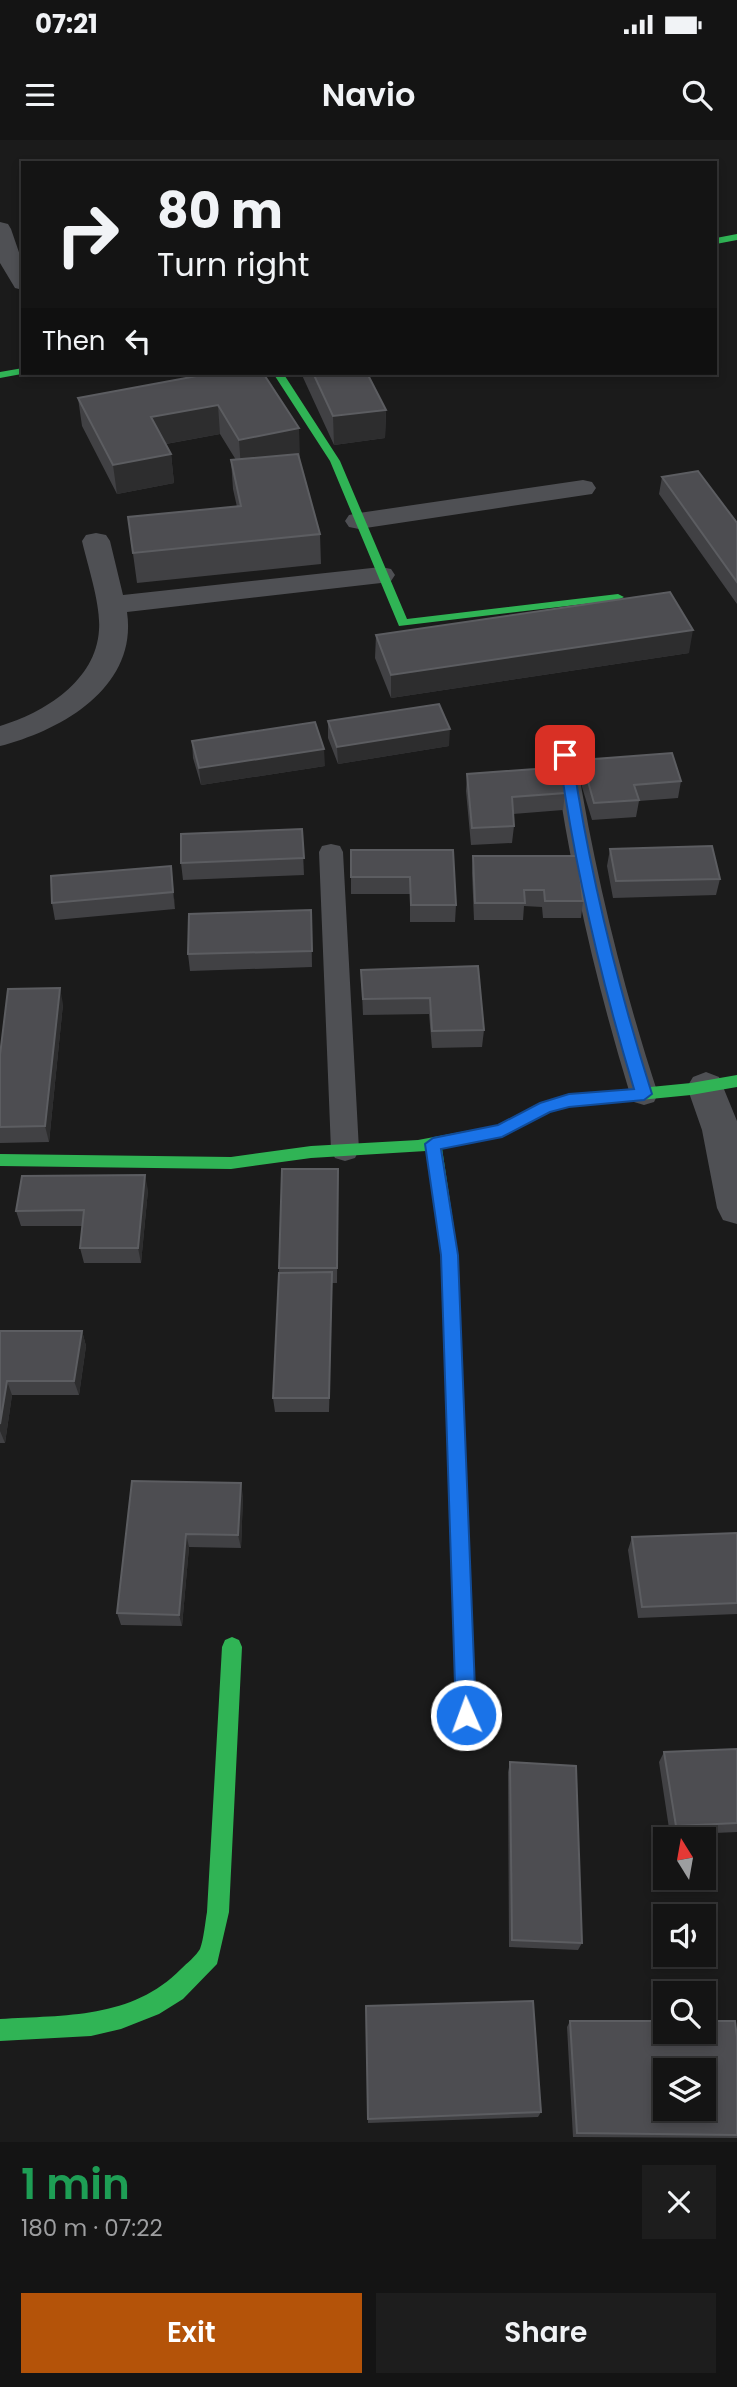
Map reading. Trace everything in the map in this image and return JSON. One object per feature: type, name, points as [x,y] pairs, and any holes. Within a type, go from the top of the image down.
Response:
[{"type":"street","points":[[0,229],[13,268],[21,280]]},
{"type":"street","points":[[717,242],[737,237]]},
{"type":"street","points":[[0,375],[21,371]]},
{"type":"street","points":[[279,375],[335,461],[403,624],[618,597]]},
{"type":"street","points":[[359,521],[583,488]]},
{"type":"street","points":[[0,736],[24,731],[44,720],[79,696],[103,668],[113,645],[114,627],[96,541]]},
{"type":"street","points":[[109,605],[381,575]]},
{"type":"street","points":[[0,1160],[231,1163],[345,1150],[433,1144],[502,1130],[545,1107],[569,1101],[721,1084],[721,1130],[737,1208]]},
{"type":"street","points":[[433,1144],[450,1255],[466,1715]]},
{"type":"street","points":[[0,2030],[91,2025],[121,2018],[151,2007],[175,1991],[209,1956],[218,1912],[232,1647]]},
{"type":"lane","points":[[565,755],[572,803],[613,991],[644,1094]]},
{"type":"lane","points":[[331,852],[345,1150]]},
{"type":"building","points":[[202,375],[264,375],[299,428],[239,440],[218,405],[151,417],[171,454],[113,465],[78,398]]},
{"type":"building","points":[[314,375],[368,375],[386,410],[333,416]]},
{"type":"building","points":[[298,454],[320,534],[133,553],[128,517],[241,506],[231,460]]},
{"type":"building","points":[[698,471],[737,523],[737,582],[662,477]]},
{"type":"building","points":[[670,592],[693,630],[391,675],[376,635]]},
{"type":"building","points":[[439,704],[450,729],[337,747],[328,721]]},
{"type":"building","points":[[315,722],[324,749],[199,768],[192,741]]},
{"type":"building","points":[[672,753],[681,781],[634,785],[639,800],[594,803],[582,760]]},
{"type":"building","points":[[562,767],[565,793],[512,797],[514,826],[472,828],[467,774]]},
{"type":"building","points":[[302,829],[304,858],[181,863],[181,834]]},
{"type":"building","points":[[712,846],[720,879],[616,881],[610,849]]},
{"type":"building","points":[[351,850],[453,850],[456,905],[411,905],[410,877],[351,877]]},
{"type":"building","points":[[473,856],[578,856],[583,901],[545,901],[544,890],[524,890],[525,903],[475,903]]},
{"type":"building","points":[[171,866],[173,892],[52,903],[51,876]]},
{"type":"building","points":[[311,910],[312,951],[188,954],[189,914]]},
{"type":"building","points":[[478,966],[484,1030],[432,1031],[430,998],[363,999],[361,970]]},
{"type":"building","points":[[60,988],[45,1126],[0,1127],[0,1055],[8,989]]},
{"type":"building","points":[[282,1169],[338,1169],[337,1268],[279,1268]]},
{"type":"building","points":[[145,1175],[138,1248],[80,1248],[84,1210],[16,1211],[22,1176]]},
{"type":"building","points":[[332,1272],[329,1398],[273,1398],[279,1273]]},
{"type":"building","points":[[0,1331],[82,1331],[74,1381],[7,1381],[0,1424]]},
{"type":"building","points":[[132,1481],[241,1483],[238,1535],[186,1534],[179,1615],[117,1613]]},
{"type":"building","points":[[737,1533],[737,1603],[642,1607],[632,1537]]},
{"type":"building","points":[[737,1749],[737,1823],[676,1826],[664,1752]]},
{"type":"building","points":[[510,1762],[576,1766],[582,1943],[512,1940]]},
{"type":"building","points":[[533,2001],[541,2112],[368,2119],[366,2006]]},
{"type":"building","points":[[570,2021],[653,2021],[653,2044],[716,2044],[716,2021],[735,2021],[737,2135],[577,2133]]},
{"type":"traffic: fast","points":[[717,241],[737,237]]},
{"type":"traffic: fast","points":[[0,375],[21,371]]},
{"type":"traffic: fast","points":[[279,375],[335,461],[403,623],[618,597]]},
{"type":"traffic: fast","points":[[0,1160],[231,1163],[311,1152],[418,1146],[501,1131],[545,1107],[569,1101],[691,1089],[737,1081]]},
{"type":"traffic: fast","points":[[433,1144],[450,1255],[466,1715]]},
{"type":"traffic: fast","points":[[0,2030],[91,2025],[121,2018],[151,2006],[175,1991],[209,1956],[218,1912],[232,1647]]},
{"type":"route","points":[[466,1715],[450,1255],[433,1144],[502,1130],[545,1107],[569,1101],[644,1094],[615,1002],[572,803],[565,755]]}]
